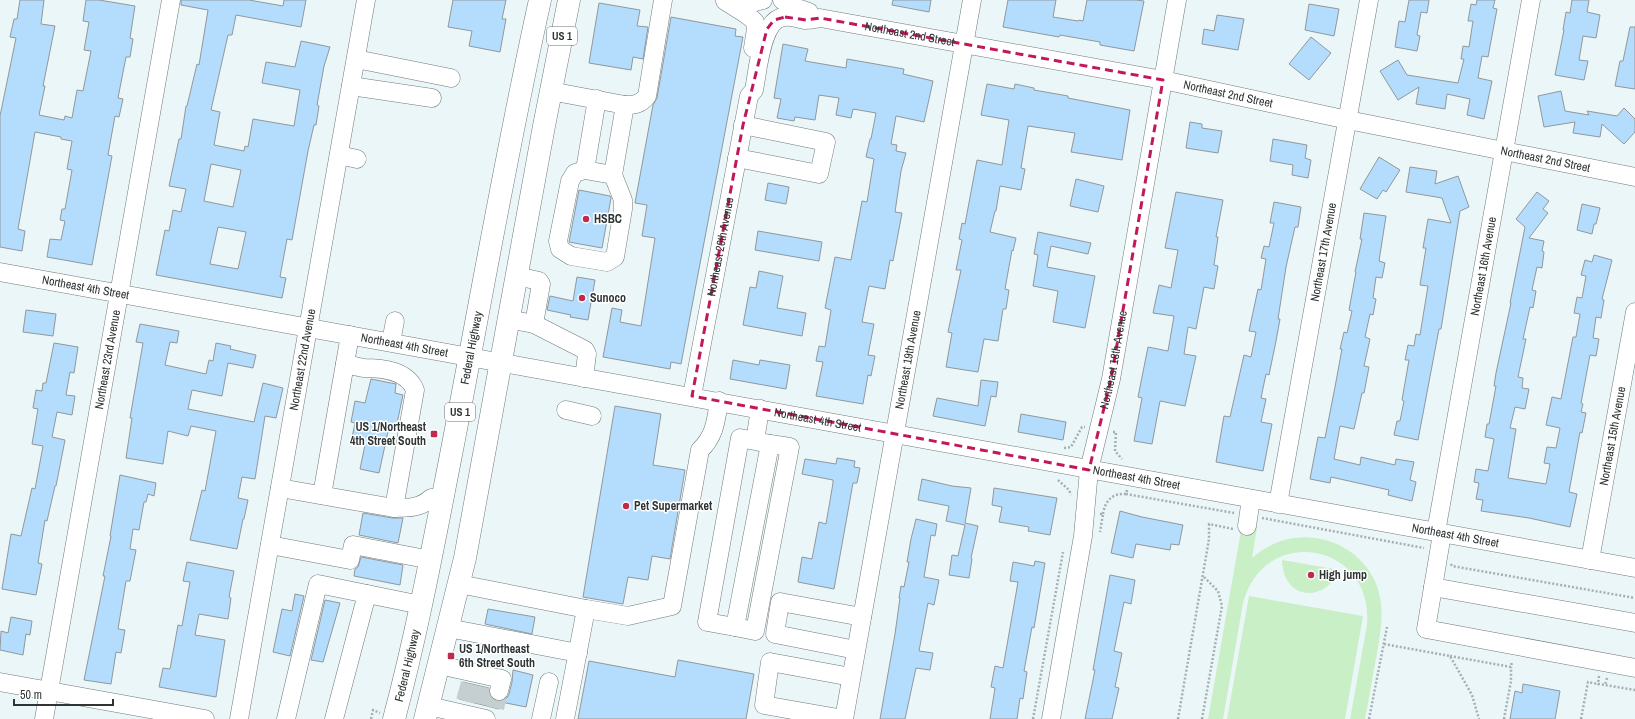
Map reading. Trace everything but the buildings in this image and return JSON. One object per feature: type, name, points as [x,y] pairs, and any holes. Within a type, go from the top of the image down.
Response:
[{"type":"main road","name":"Federal Highway","points":[[394,719],[431,560],[512,133],[540,0]]},
{"type":"main road","name":"US 1","points":[[427,713],[459,584],[550,92],[569,0]]},
{"type":"street","name":"Northeast 23rd Avenue","points":[[44,719],[171,0]]},
{"type":"street","name":"Northeast 22nd Avenue","points":[[239,719],[366,0]]},
{"type":"street","points":[[550,92],[625,104],[638,104],[643,101],[647,96],[663,0]]},
{"type":"street","points":[[724,0],[747,4],[763,0]]},
{"type":"street","name":"Northeast 20th Avenue","points":[[724,0],[739,11],[746,13],[755,22],[755,35],[746,88],[749,96]]},
{"type":"street","name":"Northeast 2nd Street","points":[[782,0],[791,6],[808,11],[820,18]]},
{"type":"street","name":"Northeast 19th Avenue","points":[[844,719],[972,0]]},
{"type":"street","name":"Northeast 18th Avenue","points":[[1051,719],[1083,536],[1090,470],[1111,379],[1176,0]]},
{"type":"street","name":"Northeast 17th Avenue","points":[[1278,504],[1369,0]]},
{"type":"street","name":"Northeast 16th Avenue","points":[[1531,0],[1439,533],[1433,587],[1426,629],[1604,670]]},
{"type":"street","name":"Northeast 2nd Street","points":[[778,18],[785,17],[806,20],[820,18],[1163,80],[1348,120],[1635,177]]},
{"type":"street","name":"Northeast 20th Avenue","points":[[692,396],[749,96],[754,90],[767,30],[774,20],[778,18]]},
{"type":"street","points":[[356,59],[451,78]]},
{"type":"street","points":[[351,86],[432,98]]},
{"type":"street","points":[[585,170],[597,99]]},
{"type":"street","points":[[613,175],[585,170],[575,173],[570,181],[558,241],[560,249],[571,256],[607,262],[615,257],[623,209],[623,200],[613,175],[625,104]]},
{"type":"street","points":[[737,158],[819,174],[826,142],[743,125]]},
{"type":"street","points":[[339,155],[357,159]]},
{"type":"street","name":"Northeast 4th Street","points":[[0,272],[119,295],[309,327],[500,363],[692,396],[1090,470],[1635,568]]},
{"type":"street","points":[[517,276],[539,281],[541,284],[534,324]]},
{"type":"street","name":"Northeast 15th Avenue","points":[[1590,560],[1635,312]]},
{"type":"street","points":[[508,319],[534,324],[584,350],[587,354],[584,378]]},
{"type":"street","points":[[391,342],[395,321]]},
{"type":"street","points":[[322,495],[350,335]]},
{"type":"street","points":[[345,364],[392,371],[404,377],[413,384],[415,390],[394,508]]},
{"type":"street","points":[[459,584],[628,616],[672,606],[700,450],[710,438],[714,430],[719,401]]},
{"type":"street","points":[[760,409],[762,442]]},
{"type":"street","points":[[566,410],[592,416]]},
{"type":"street","points":[[740,438],[762,442],[790,447],[755,631],[707,622],[740,438]]},
{"type":"street","points":[[280,488],[394,508],[414,507],[431,498],[443,499]]},
{"type":"street","points":[[1241,527],[1252,499]]},
{"type":"street","points":[[270,545],[350,560],[353,545],[431,560]]},
{"type":"street","points":[[286,719],[318,584],[421,605]]},
{"type":"street","points":[[1433,587],[1635,623]]},
{"type":"street","points":[[334,719],[367,594]]},
{"type":"street","points":[[856,650],[775,634],[780,602],[862,617]]},
{"type":"street","points":[[565,719],[586,608]]},
{"type":"street","points":[[448,628],[578,652]]},
{"type":"street","points":[[844,719],[764,705],[770,662],[851,677]]},
{"type":"street","points":[[440,665],[483,682]]},
{"type":"street","points":[[1604,670],[1635,668]]},
{"type":"street","points":[[0,682],[205,719]]},
{"type":"street","points":[[541,719],[549,682]]},
{"type":"street","points":[[427,713],[479,712]]},
{"type":"path","points":[[1103,514],[1104,506],[1111,498],[1116,495],[1126,494]]},
{"type":"path","points":[[1178,719],[1209,539],[1209,524],[1241,527]]},
{"type":"path","points":[[1202,719],[1222,606],[1218,591],[1203,575]]},
{"type":"path","points":[[1369,719],[1378,666],[1381,664],[1387,627]]},
{"type":"path","points":[[1384,644],[1511,667]]},
{"type":"path","points":[[1450,656],[1472,695],[1479,719]]},
{"type":"path","points":[[1504,719],[1511,681],[1511,661],[1519,662]]},
{"type":"path","points":[[1592,675],[1604,670],[1606,685],[1635,690]]},
{"type":"path","points":[[1581,719],[1588,682],[1598,684]]},
{"type":"highlighted area","points":[[785,17],[806,20],[820,18],[1163,80],[1111,379],[1089,470],[692,396],[743,125],[767,29],[774,20]]},
{"type":"green space","points":[[1242,525],[1257,527],[1252,558],[1268,547],[1277,543],[1305,537],[1329,541],[1346,549],[1357,557],[1367,568],[1379,592],[1382,617],[1379,645],[1365,719],[1350,719],[1367,625],[1365,597],[1354,575],[1336,560],[1316,553],[1293,553],[1272,561],[1255,578],[1243,603],[1223,719],[1208,719]]},
{"type":"green space","name":"High jump","points":[[1282,560],[1340,570],[1333,581],[1324,588],[1315,592],[1305,593],[1297,590],[1289,583],[1284,573]]},
{"type":"green space","points":[[1249,596],[1363,616],[1345,719],[1227,719]]},
{"type":"tunnel","points":[[465,701],[470,683]]},
{"type":"tunnel","points":[[480,704],[484,687]]},
{"type":"tunnel","points":[[495,708],[499,691]]},
{"type":"place","name":"HSBC","points":[[586,219]]},
{"type":"place","name":"Sunoco","points":[[582,298]]},
{"type":"place","name":"US 1/Northeast 4th Street South","points":[[434,434]]},
{"type":"place","name":"Pet Supermarket","points":[[626,506]]},
{"type":"place","name":"High jump","points":[[1311,575]]},
{"type":"place","name":"US 1/Northeast 6th Street South","points":[[451,656]]}]
